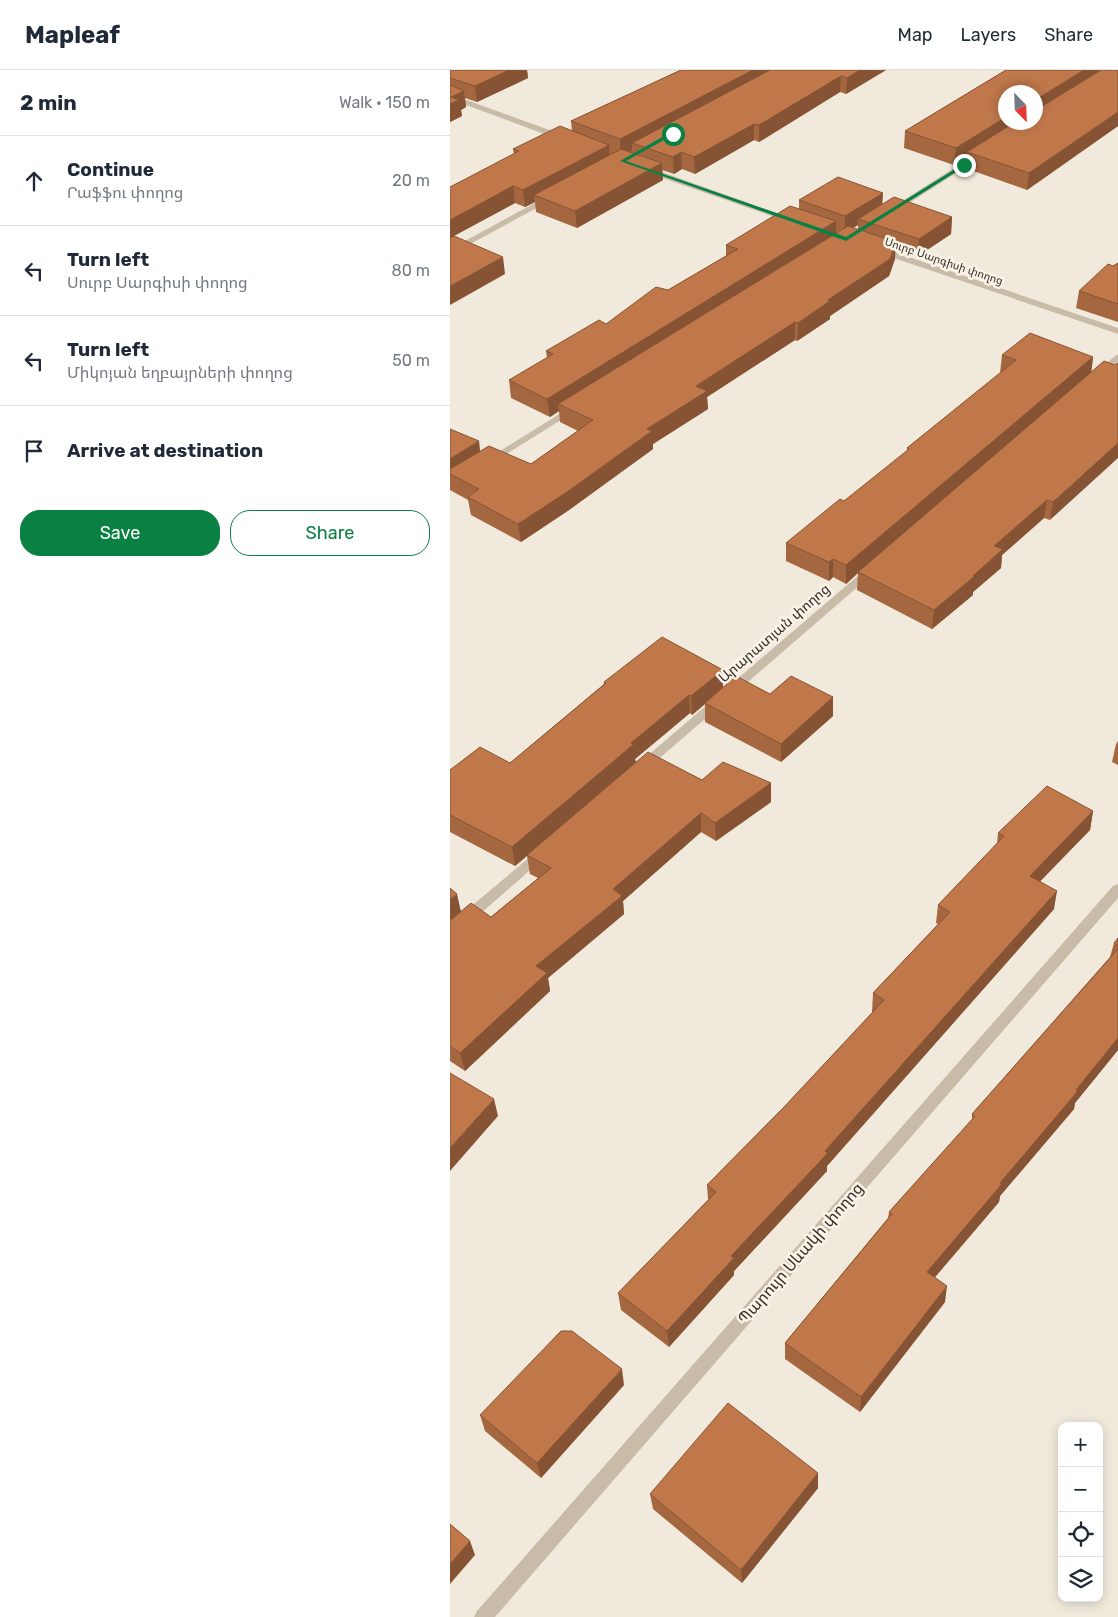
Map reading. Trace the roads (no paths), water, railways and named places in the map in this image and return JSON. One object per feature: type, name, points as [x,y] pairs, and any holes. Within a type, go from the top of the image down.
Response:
[{"type":"street","points":[[450,96],[568,140]]},
{"type":"street","points":[[880,218],[990,149]]},
{"type":"street","points":[[641,167],[800,223]]},
{"type":"street","points":[[450,252],[553,197]]},
{"type":"street","name":"Սուրբ Սարգիսի փողոց","points":[[874,249],[1118,332]]},
{"type":"street","points":[[1088,383],[1118,357]]},
{"type":"street","points":[[484,464],[585,401]]},
{"type":"street","name":"Արարատյան փողոց","points":[[638,771],[878,564]]},
{"type":"street","points":[[450,932],[548,848]]},
{"type":"street","name":"Պարույր Սևակի փողոց","points":[[482,1617],[1118,889]]}]
